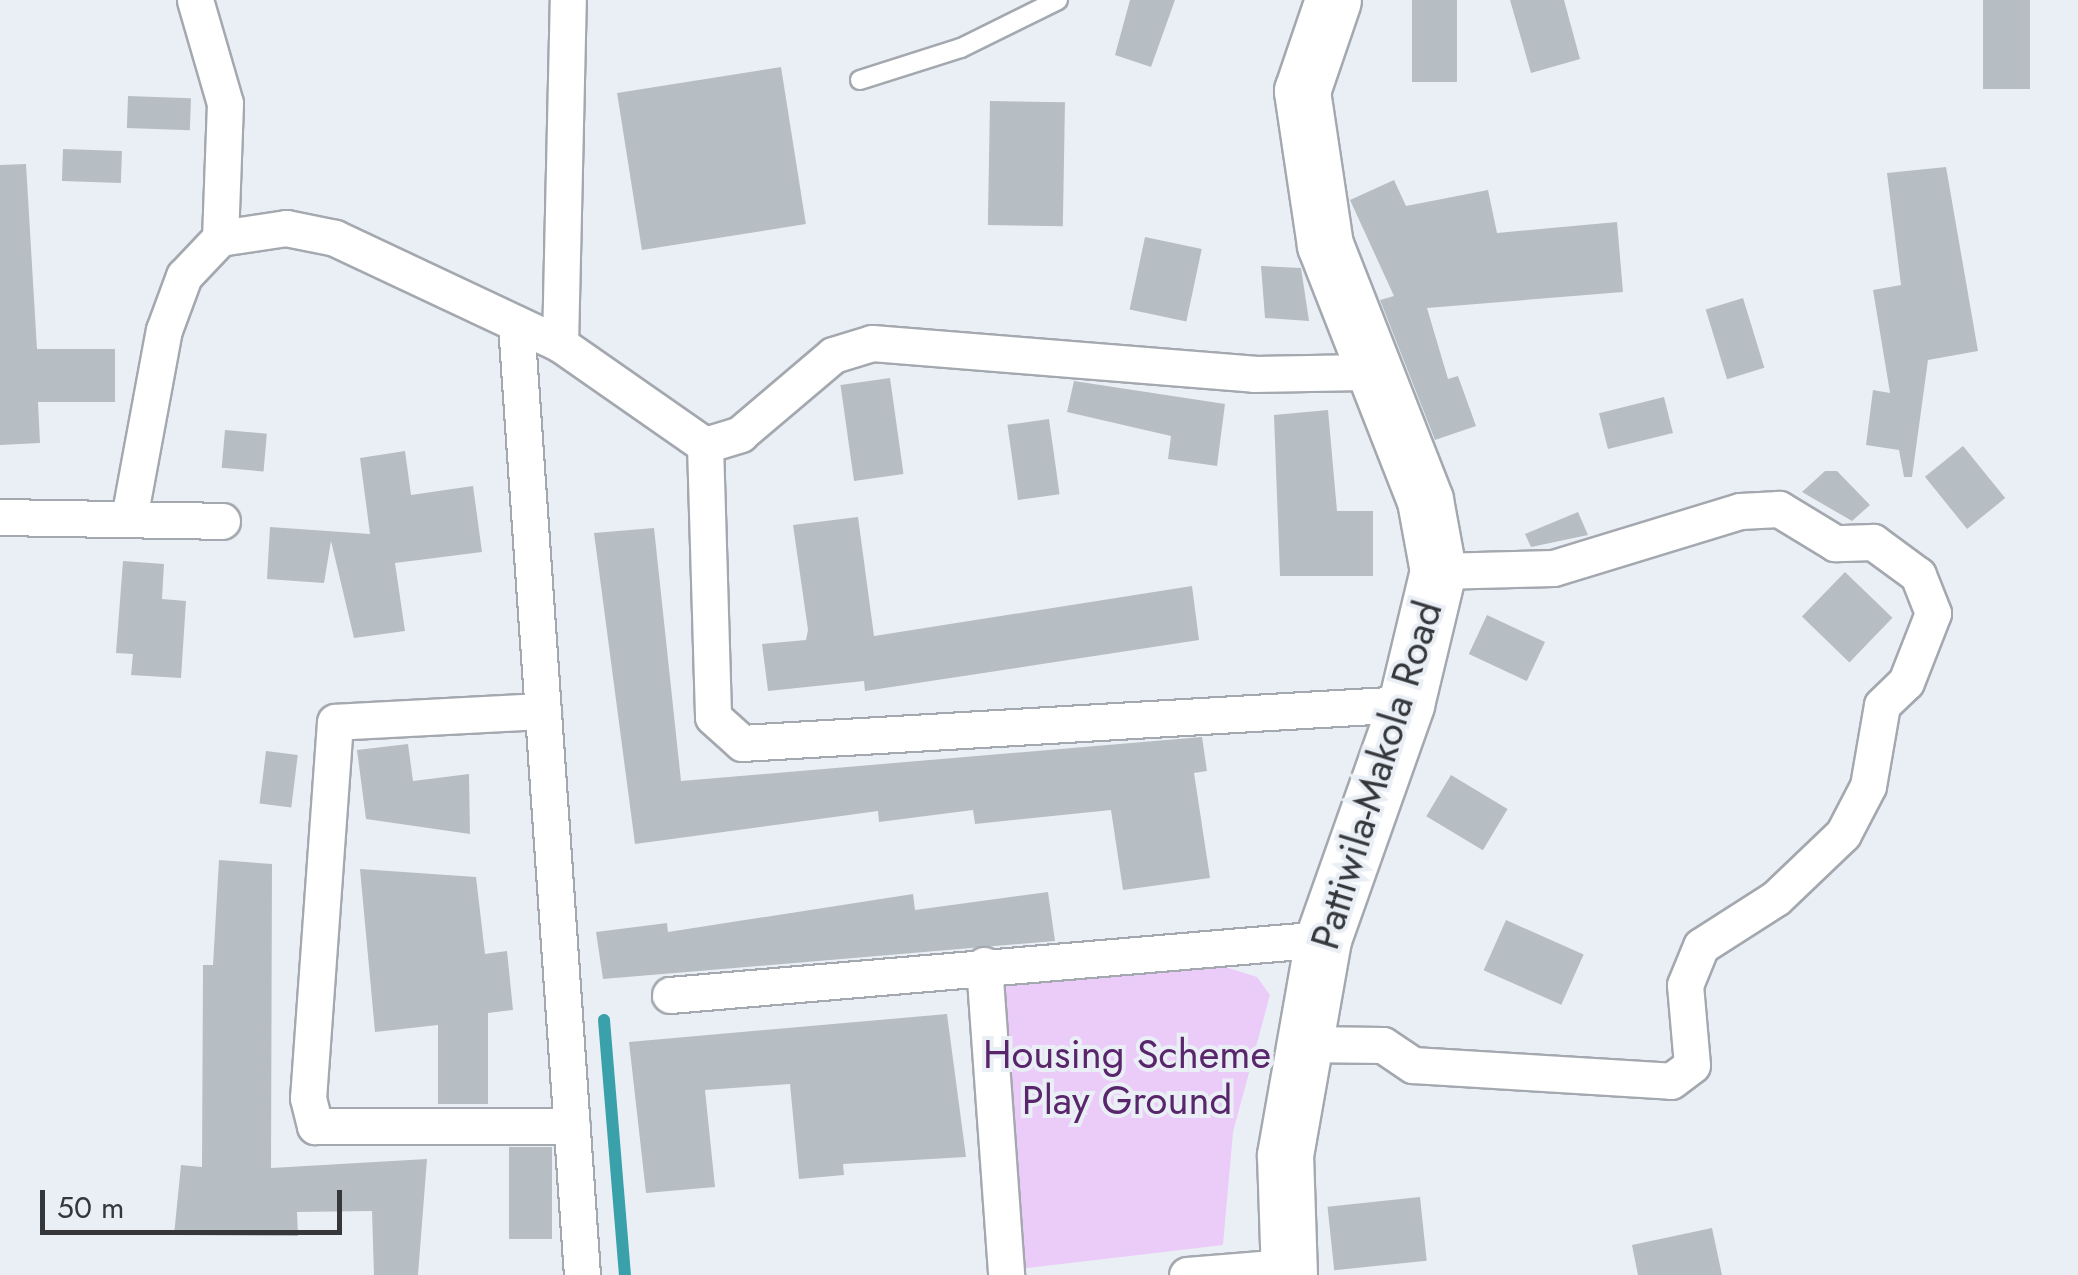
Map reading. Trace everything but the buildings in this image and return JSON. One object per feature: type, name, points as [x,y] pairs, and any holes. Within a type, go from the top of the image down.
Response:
[{"type":"main road","name":"Pattiwila-Makola Road","points":[[1288,1271],[1285,1154],[1323,939],[1406,704],[1438,571],[1424,500],[1325,245],[1302,91],[1333,0]]},
{"type":"street","points":[[195,0],[226,103],[220,238]]},
{"type":"street","points":[[560,344],[568,0]]},
{"type":"street","points":[[130,518],[164,330],[184,276],[220,238],[286,228],[335,238],[560,344],[705,445]]},
{"type":"street","points":[[516,324],[582,1275]]},
{"type":"street","points":[[705,445],[740,434],[834,355],[872,343],[1254,374],[1374,372]]},
{"type":"street","points":[[705,445],[713,718],[742,743],[1406,704]]},
{"type":"street","points":[[1302,1044],[1383,1045],[1412,1065],[1671,1081],[1692,1065],[1685,985],[1701,946],[1776,898],[1843,834],[1868,786],[1882,705],[1906,682],[1933,613],[1918,575],[1873,542],[1835,544],[1779,508],[1740,511],[1553,568],[1438,571]]},
{"type":"street","points":[[0,517],[222,521]]},
{"type":"street","points":[[543,712],[335,722],[308,1098],[315,1126],[572,1126]]},
{"type":"street","points":[[670,995],[984,964],[1323,939]]},
{"type":"street","points":[[984,964],[1006,1275]]},
{"type":"street","points":[[1187,1275],[1288,1271]]},
{"type":"lane","points":[[860,80],[961,48],[1058,0]]},
{"type":"green space","name":"Housing Scheme Play Ground","points":[[1206,961],[1257,977],[1270,995],[1233,1132],[1223,1245],[1019,1269],[1005,979]]},
{"type":"waterway","points":[[604,1020],[625,1275]]}]
